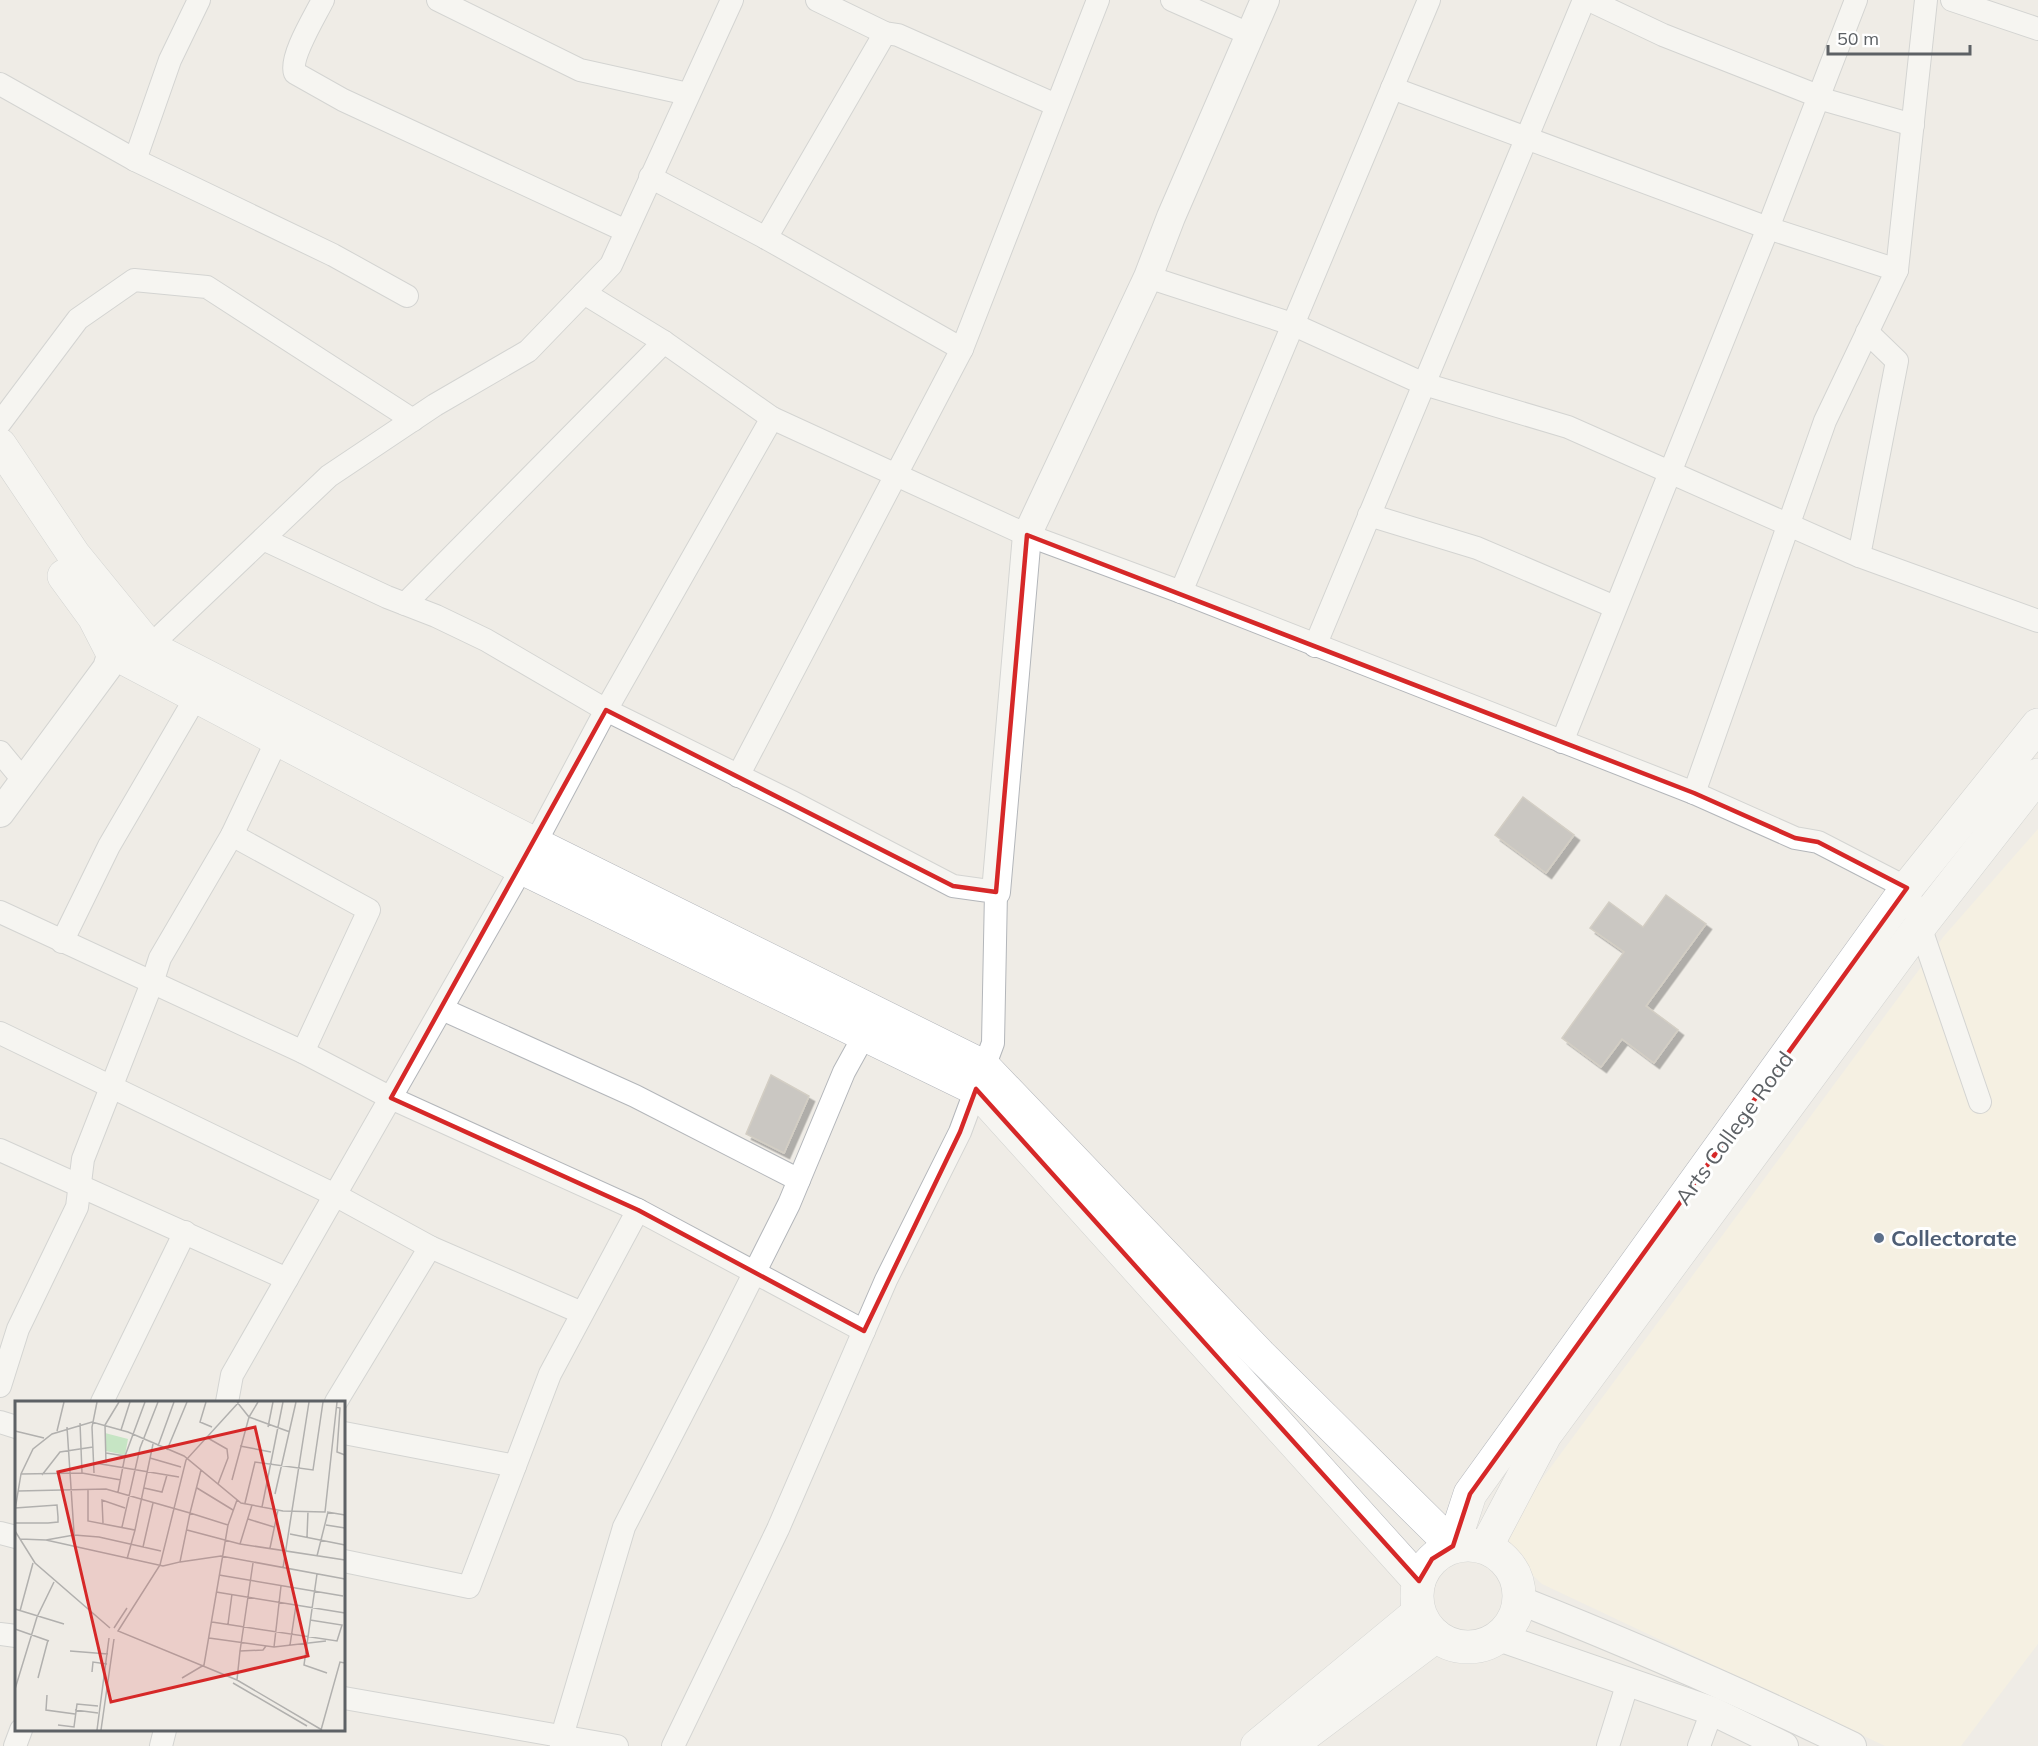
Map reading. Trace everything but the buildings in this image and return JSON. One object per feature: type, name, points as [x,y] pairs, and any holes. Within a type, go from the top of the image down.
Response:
[{"type":"main road","points":[[0,446],[74,555],[149,648],[529,856],[865,1034],[979,1077],[1425,1609],[1451,1644],[1468,1647],[1484,1645],[1499,1637],[1509,1626],[1516,1614],[1519,1600],[1518,1584],[1512,1568],[1501,1556],[1486,1547],[1470,1544],[1454,1546],[1442,1551],[1424,1569],[1425,1609],[1289,1746]]},
{"type":"main road","points":[[0,483],[23,519],[94,617],[112,652],[277,740],[529,856],[979,1077],[1454,1546]]},
{"type":"main road","name":"Arts College Road","points":[[1454,1546],[1470,1494],[1907,888],[2038,725]]},
{"type":"main road","points":[[1486,1547],[1545,1435],[1920,926],[2038,775]]},
{"type":"main road","points":[[1257,1746],[1425,1609]]},
{"type":"street","points":[[135,160],[170,60],[199,0]]},
{"type":"street","points":[[323,0],[299,49],[293,68],[295,73],[343,100],[626,231]]},
{"type":"street","points":[[438,0],[580,70],[688,94]]},
{"type":"street","points":[[0,813],[107,668],[112,652],[149,648],[329,476],[435,405],[528,351],[611,265],[732,0]]},
{"type":"street","points":[[817,0],[885,33],[898,35],[1056,105]]},
{"type":"street","points":[[738,776],[962,349],[1098,0]]},
{"type":"street","points":[[1172,0],[1249,34],[1249,36]]},
{"type":"street","points":[[673,1746],[778,1529],[885,1280],[960,1132],[993,1043],[996,892],[1027,535],[1148,277],[1171,217],[1264,0]]},
{"type":"street","points":[[1181,592],[1429,0]]},
{"type":"street","points":[[1314,646],[1587,0],[1664,35],[1818,96],[1818,98],[1913,125]]},
{"type":"street","points":[[1562,742],[1768,228],[1856,0]]},
{"type":"street","points":[[1694,793],[1825,421],[1897,270],[1926,0]]},
{"type":"street","points":[[1952,0],[2038,29]]},
{"type":"street","points":[[766,238],[885,33]]},
{"type":"street","points":[[0,84],[135,160],[333,255],[407,296]]},
{"type":"street","points":[[1392,88],[1768,228],[1897,270]]},
{"type":"street","points":[[650,177],[766,238],[962,349]]},
{"type":"street","points":[[1148,277],[1293,326],[1424,384],[1568,427],[1859,556],[2038,621]]},
{"type":"street","points":[[0,423],[78,319],[134,280],[207,287],[413,420]]},
{"type":"street","points":[[584,293],[664,342],[772,418],[1027,535],[1181,592],[1694,793],[1795,838],[1818,842],[1907,888],[1980,1102]]},
{"type":"street","points":[[1859,556],[1897,361],[1867,332]]},
{"type":"street","points":[[405,604],[664,342]]},
{"type":"street","points":[[227,1401],[232,1374],[529,856],[606,710],[772,418]]},
{"type":"street","points":[[1369,515],[1478,548],[1615,607]]},
{"type":"street","points":[[263,539],[486,640],[606,710],[953,886],[996,892]]},
{"type":"street","points":[[62,942],[109,846],[196,697]]},
{"type":"street","points":[[0,1386],[9,1326],[77,1207],[83,1159],[160,958],[232,835],[277,740]]},
{"type":"street","points":[[0,752],[24,781]]},
{"type":"street","points":[[232,835],[369,910],[303,1052]]},
{"type":"street","points":[[0,912],[303,1052],[391,1098],[638,1210],[864,1331]]},
{"type":"street","points":[[442,1009],[635,1096],[799,1180]]},
{"type":"street","points":[[0,1033],[335,1195],[430,1247],[582,1313]]},
{"type":"street","points":[[562,1741],[624,1527],[754,1273],[799,1180],[844,1072],[865,1034]]},
{"type":"street","points":[[0,1150],[287,1279]]},
{"type":"street","points":[[345,1561],[469,1587],[550,1374],[638,1210]]},
{"type":"street","points":[[102,1401],[186,1232]]},
{"type":"street","points":[[337,1401],[430,1247]]},
{"type":"street","points":[[0,1422],[15,1427]]},
{"type":"street","points":[[345,1433],[515,1466]]},
{"type":"street","points":[[0,1533],[15,1537]]},
{"type":"street","points":[[1519,1600],[1765,1704],[1852,1746]]},
{"type":"street","points":[[0,1634],[15,1636]]},
{"type":"street","points":[[1499,1637],[1712,1711],[1784,1746]]},
{"type":"street","points":[[1608,1746],[1628,1682]]},
{"type":"street","points":[[345,1698],[562,1741],[617,1746]]},
{"type":"street","points":[[1699,1746],[1712,1711]]},
{"type":"street","points":[[15,1746],[21,1731]]},
{"type":"street","points":[[161,1746],[165,1731]]},
{"type":"highlighted area","points":[[1027,535],[1694,793],[1795,838],[1818,842],[1907,888],[1470,1494],[1453,1546],[1432,1559],[1419,1581],[976,1089],[960,1132],[864,1331],[638,1210],[391,1098],[606,710],[953,886],[996,892]]},
{"type":"shaded area","name":"Collectorate","points":[[2038,829],[2038,1644],[1961,1746],[1885,1746],[1542,1584],[1496,1541],[1944,936]]},
{"type":"place","name":"Collectorate","points":[[1879,1238]]}]
